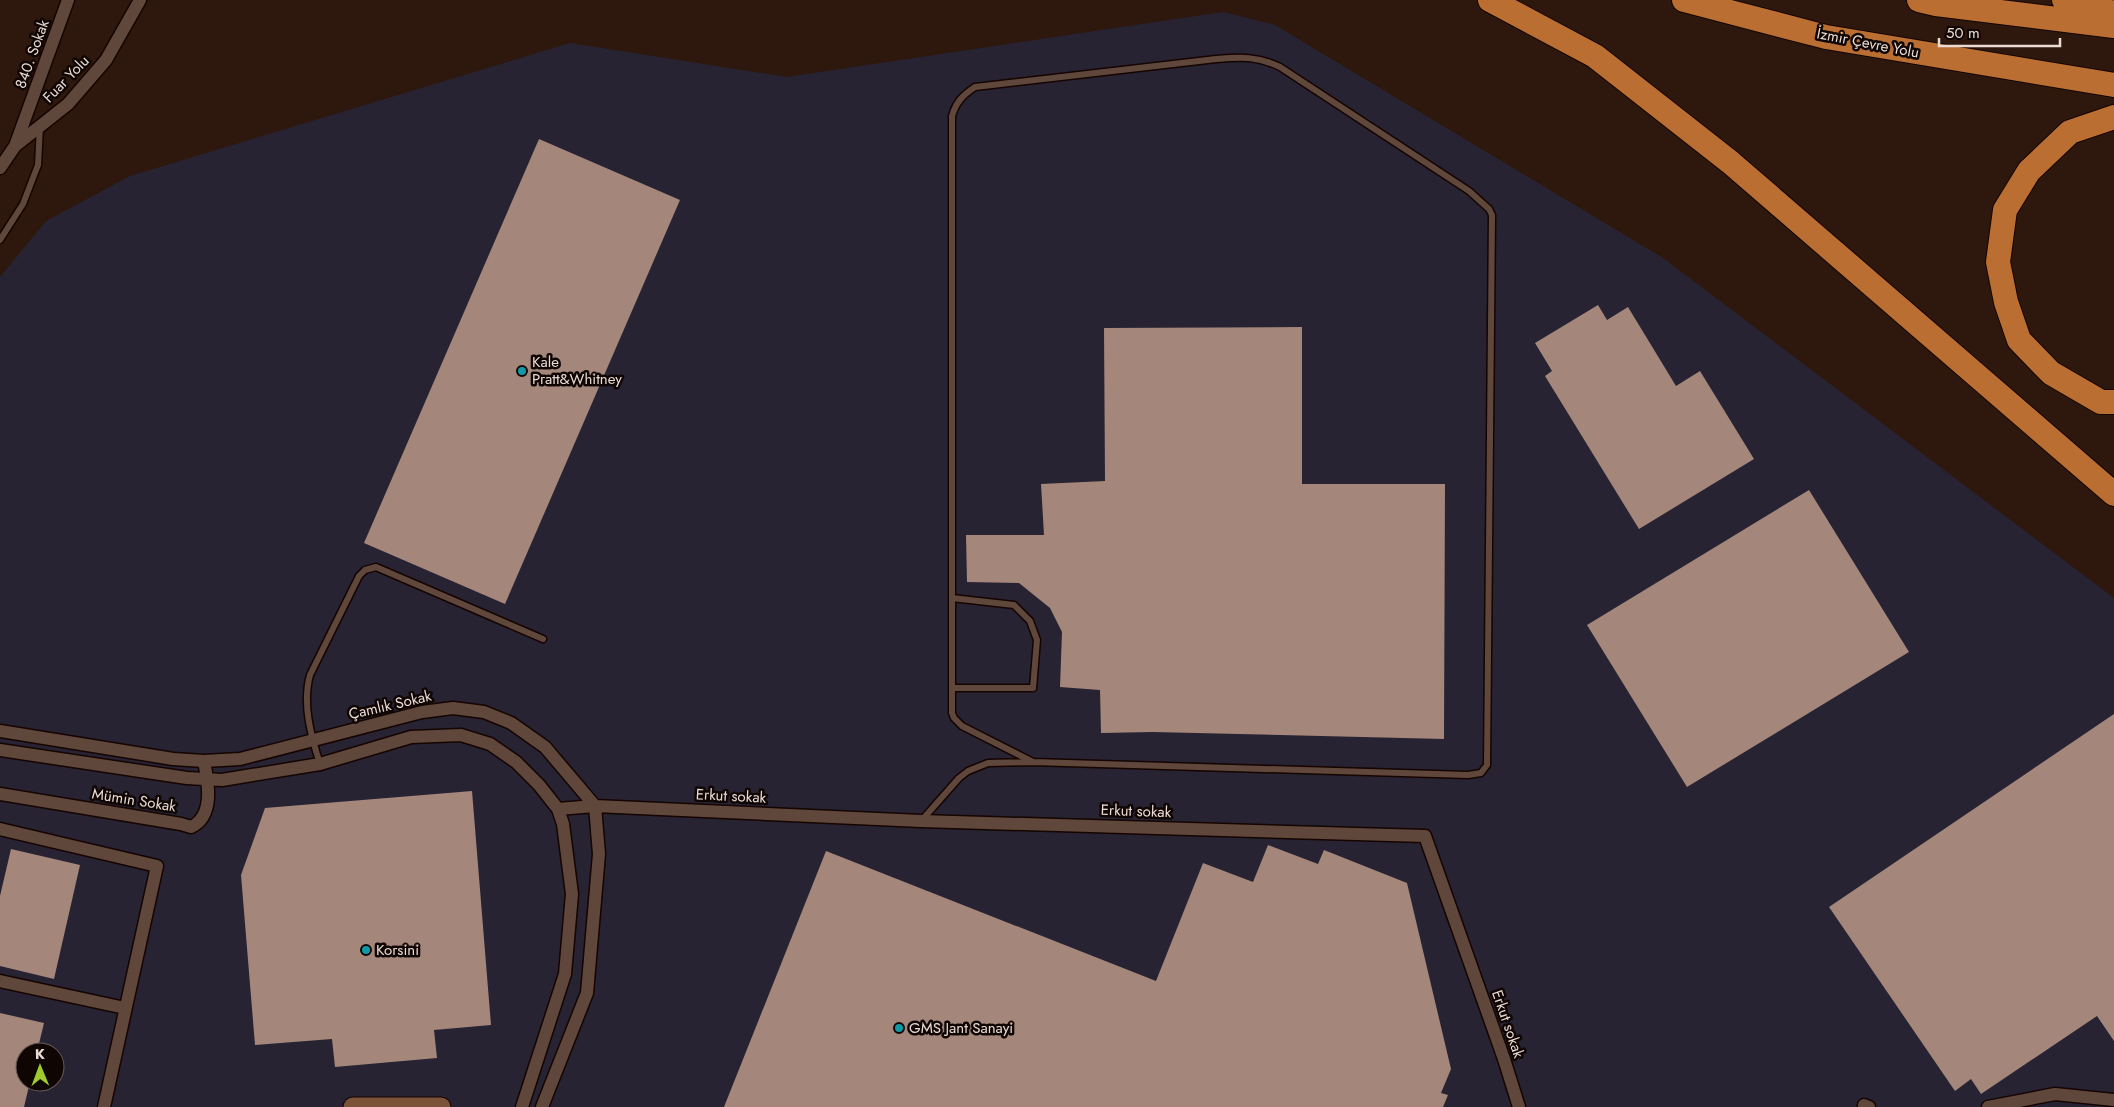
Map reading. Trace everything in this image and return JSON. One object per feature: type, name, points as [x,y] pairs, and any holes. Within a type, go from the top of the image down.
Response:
[{"type":"highway","points":[[1490,0],[1595,56],[1730,162],[2114,494]]},
{"type":"highway","name":"İzmir Çevre Yolu","points":[[1684,0],[1826,37],[2114,85]]},
{"type":"highway","points":[[1919,0],[1936,4],[2114,26]]},
{"type":"highway","points":[[2064,0],[2114,13]]},
{"type":"highway","points":[[2114,117],[2070,132],[2029,171],[2005,210],[1998,262],[2006,302],[2019,340],[2050,373],[2101,402],[2114,402]]},
{"type":"street","name":"840. Sokak","points":[[15,146],[68,0]]},
{"type":"street","name":"Fuar Yolu","points":[[0,168],[15,146],[68,104],[106,60],[140,0]]},
{"type":"street","name":"Çamlık Sokak","points":[[0,732],[173,759],[204,761],[240,759],[422,712],[453,708],[484,712],[511,723],[545,747],[595,806]]},
{"type":"street","points":[[0,750],[187,778],[222,780],[320,764],[411,737],[461,735],[490,744],[516,762],[539,785],[558,809],[563,824],[572,894],[565,974],[522,1107]]},
{"type":"street","name":"Mümin Sokak","points":[[0,794],[191,827],[197,824],[204,816],[208,798],[208,779],[204,761]]},
{"type":"street","points":[[542,1107],[587,993],[599,854],[595,806]]},
{"type":"street","name":"Erkut sokak","points":[[558,809],[595,806],[922,821],[1425,836],[1504,1059],[1518,1107]]},
{"type":"street","points":[[0,829],[157,866],[104,1107]]},
{"type":"street","points":[[0,980],[126,1008]]},
{"type":"street","points":[[1988,1107],[2055,1094],[2114,1100]]},
{"type":"street","points":[[353,1107],[441,1107]]},
{"type":"lane","points":[[922,821],[959,778],[968,771],[988,763],[1033,762],[1468,775],[1475,775],[1484,770],[1487,765],[1492,215],[1489,209],[1461,186],[1280,67],[1264,59],[1237,57],[1216,59],[975,87],[959,100],[952,116],[952,712],[956,722],[1033,762]]},
{"type":"lane","points":[[0,240],[23,204],[38,165],[40,126]]},
{"type":"lane","points":[[320,764],[313,740],[307,703],[307,688],[310,675],[359,576],[366,570],[376,567],[543,639]]},
{"type":"lane","points":[[952,598],[1014,606],[1030,621],[1037,640],[1033,688],[952,688]]},
{"type":"shaded area","points":[[1223,12],[1275,25],[1663,258],[2114,598],[2114,1107],[0,1107],[0,277],[46,221],[130,176],[570,43],[787,77]]},
{"type":"building","name":"Kale Pratt&Whitney","points":[[539,139],[680,200],[505,604],[364,543]]},
{"type":"building","points":[[1598,305],[1607,320],[1628,307],[1676,386],[1700,371],[1754,459],[1639,529],[1545,376],[1552,371],[1535,343]]},
{"type":"building","points":[[1302,327],[1302,484],[1445,484],[1444,739],[1153,732],[1101,733],[1100,690],[1060,687],[1062,632],[1050,608],[1019,583],[967,582],[966,535],[1044,535],[1041,484],[1105,481],[1104,328]]},
{"type":"building","points":[[1809,490],[1909,652],[1687,787],[1587,625]]},
{"type":"building","points":[[2114,714],[2114,1041],[2097,1016],[1981,1094],[1971,1079],[1955,1091],[1829,907]]},
{"type":"building","name":"Korsini","points":[[472,791],[491,1025],[434,1030],[437,1058],[335,1067],[332,1039],[255,1045],[241,875],[265,808]]},
{"type":"building","points":[[1268,845],[1318,864],[1324,850],[1407,883],[1451,1069],[1441,1093],[1448,1095],[1443,1107],[724,1107],[826,851],[1156,981],[1203,863],[1253,882]]},
{"type":"building","points":[[11,849],[80,865],[54,979],[0,966],[0,896]]},
{"type":"building","points":[[0,1013],[44,1023],[39,1042],[15,1042],[15,1092],[28,1092],[24,1107],[0,1107]]},
{"type":"place","name":"Kale Pratt&Whitney","points":[[522,371]]},
{"type":"place","name":"Korsini","points":[[366,950]]},
{"type":"place","name":"GMS Jant Sanayi","points":[[899,1028]]}]
